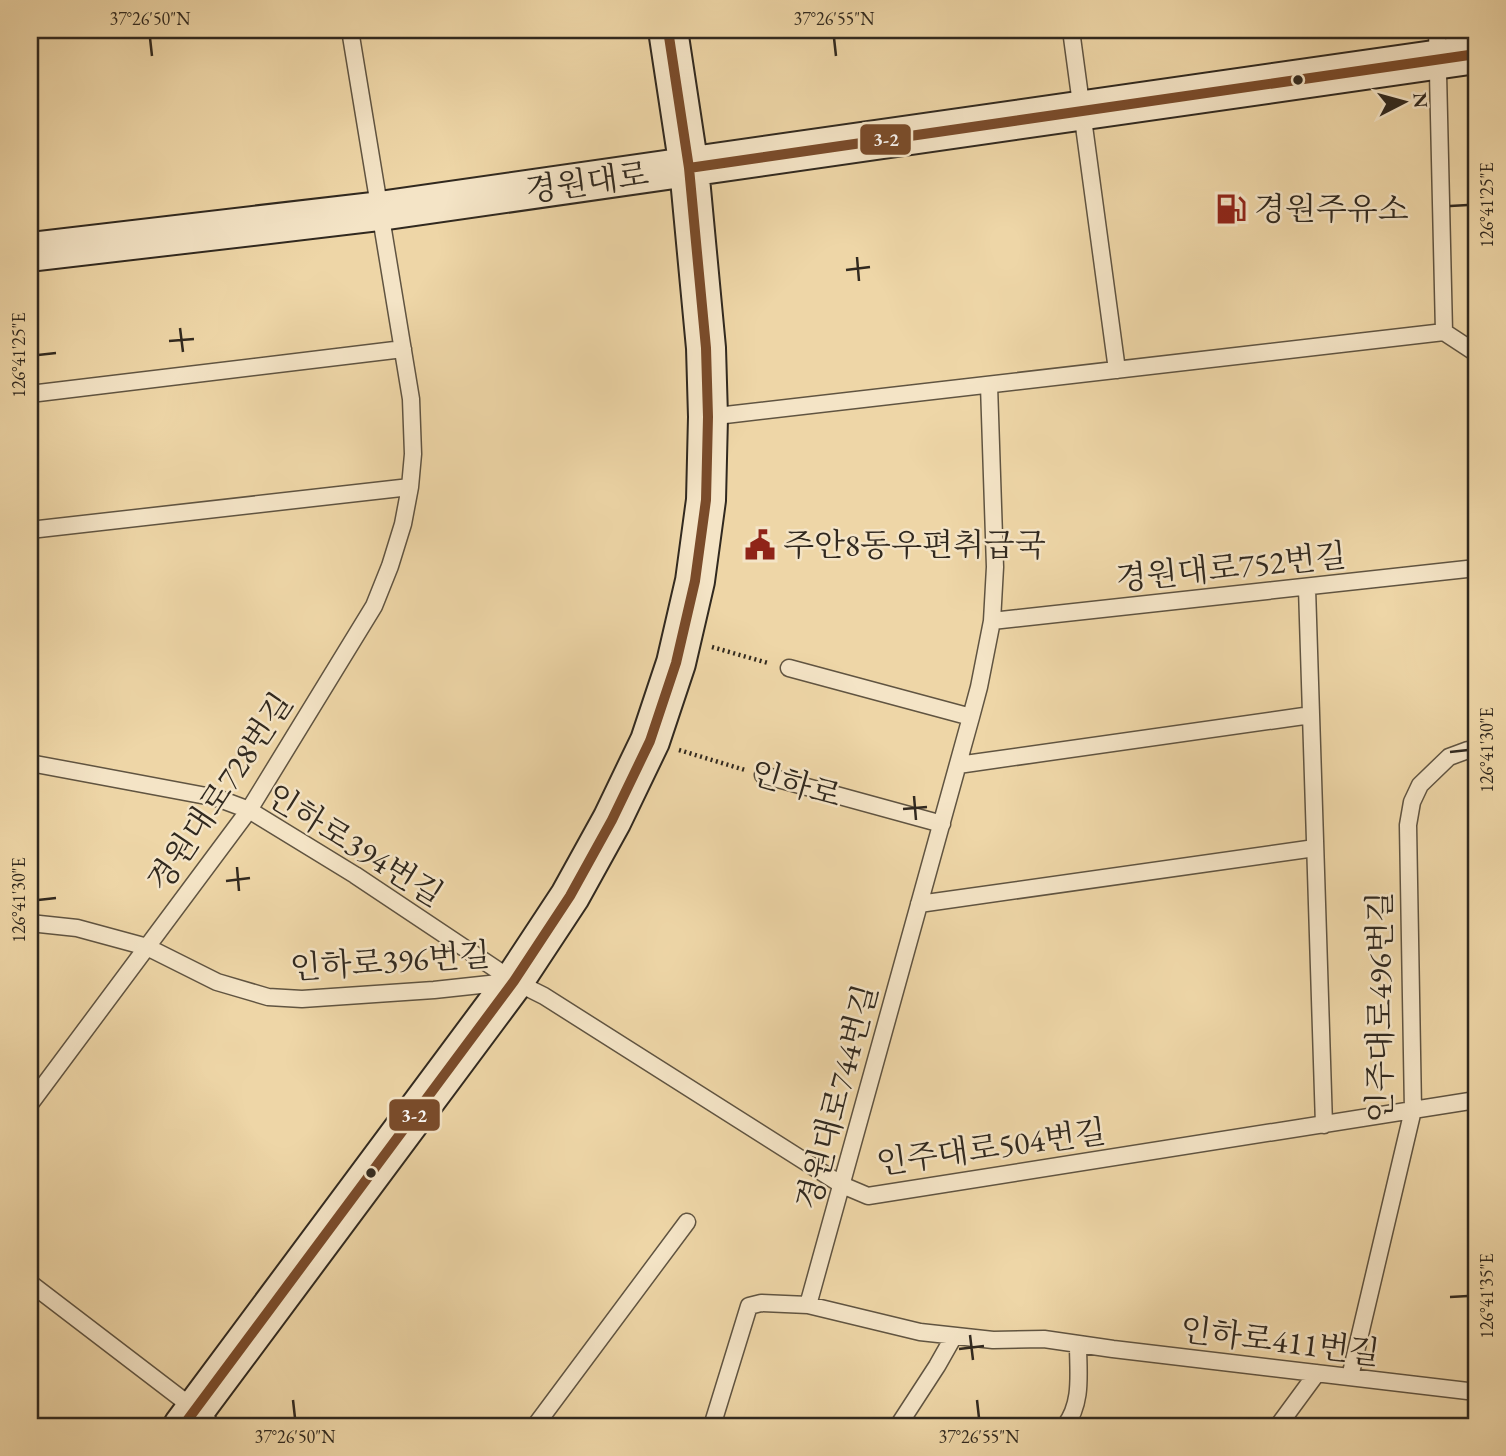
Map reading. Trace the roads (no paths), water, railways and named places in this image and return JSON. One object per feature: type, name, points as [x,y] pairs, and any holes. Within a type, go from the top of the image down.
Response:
[{"type":"main road","points":[[197,1421],[514,981],[570,896],[612,820],[650,741],[682,639],[695,581],[706,500],[706,348],[689,168],[668,30]]},
{"type":"main road","name":"경원대로","points":[[30,252],[380,211],[1082,111],[1438,45],[1476,54]]},
{"type":"lane","name":"경원대로728번길","points":[[30,1104],[248,810],[374,606],[403,524],[413,454],[411,399],[350,30]]},
{"type":"lane","points":[[1071,30],[1118,370]]},
{"type":"lane","points":[[1438,45],[1444,332]]},
{"type":"lane","points":[[708,417],[1444,332],[1476,353]]},
{"type":"lane","points":[[30,394],[402,349]]},
{"type":"lane","name":"경원대로744번길","points":[[808,1305],[971,717],[992,621],[995,567],[989,385]]},
{"type":"lane","points":[[30,530],[410,487]]},
{"type":"lane","name":"경원대로752번길","points":[[992,621],[1476,568]]},
{"type":"lane","points":[[1307,588],[1324,1125]]},
{"type":"lane","points":[[789,668],[971,717]]},
{"type":"lane","points":[[958,765],[1311,715]]},
{"type":"lane","name":"인주대로496번길","points":[[1350,1377],[1413,1110],[1408,825],[1412,802],[1420,785],[1449,757],[1476,750]]},
{"type":"lane","name":"인하로394번길","points":[[30,763],[217,798],[248,810],[355,875],[514,981]]},
{"type":"lane","name":"인하로","points":[[762,775],[942,824]]},
{"type":"lane","points":[[919,904],[1315,848]]},
{"type":"lane","name":"인하로396번길","points":[[30,923],[77,928],[147,947],[217,982],[268,996],[302,999],[434,990],[514,981]]},
{"type":"lane","name":"인주대로504번길","points":[[514,981],[544,996],[842,1185],[868,1196],[1476,1100]]},
{"type":"lane","points":[[534,1426],[687,1222]]},
{"type":"lane","points":[[30,1283],[197,1421]]},
{"type":"lane","name":"인하로411번길","points":[[712,1426],[749,1306],[761,1303],[808,1305],[920,1332],[993,1340],[1044,1339],[1476,1391]]},
{"type":"lane","points":[[898,1426],[954,1336]]},
{"type":"lane","points":[[1065,1426],[1072,1418],[1078,1400],[1077,1344]]},
{"type":"lane","points":[[1278,1426],[1317,1373]]},
{"type":"place","name":"경원주유소","points":[[1231,209]]},
{"type":"place","name":"주안8동우편취급국","points":[[760,545]]}]
